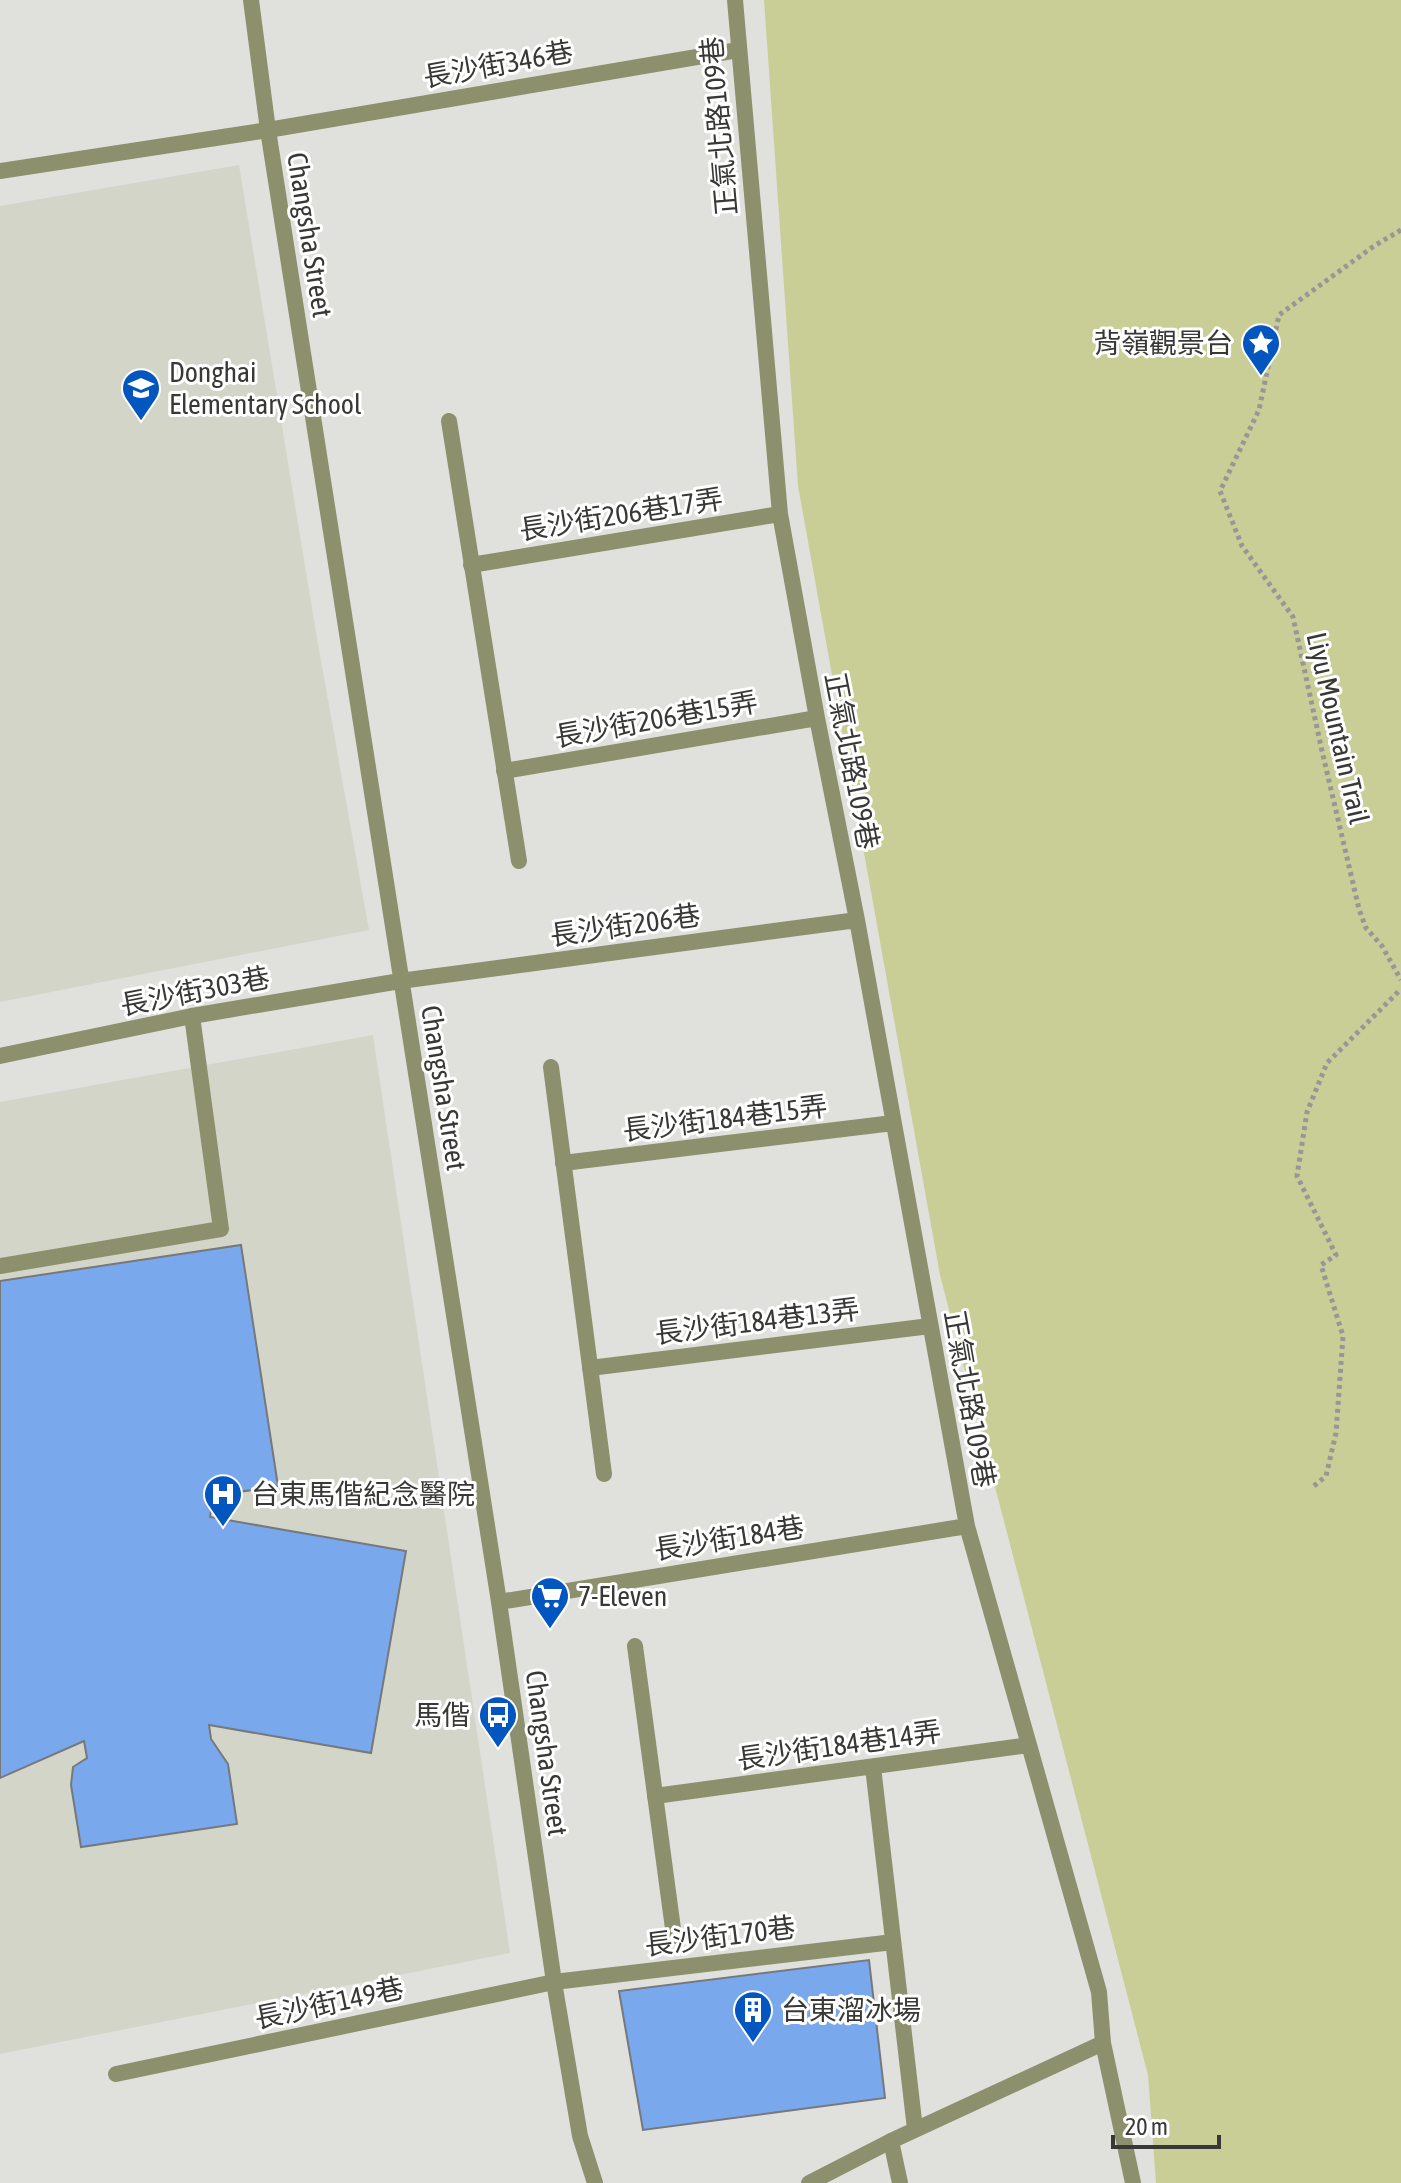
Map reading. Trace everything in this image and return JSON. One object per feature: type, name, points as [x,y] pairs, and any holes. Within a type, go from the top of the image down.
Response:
[{"type":"street","name":"Changsha Street","points":[[251,0],[268,130],[499,1602],[554,1982],[580,2136],[595,2183]]},
{"type":"street","name":"正氣北路109巷","points":[[735,0],[780,514],[817,718],[857,920],[967,1526],[1099,1992],[1103,2043],[1133,2183]]},
{"type":"street","name":"長沙街346巷","points":[[0,171],[268,130],[738,50]]},
{"type":"street","points":[[449,421],[519,861]]},
{"type":"street","name":"長沙街206巷17弄","points":[[471,565],[780,514]]},
{"type":"street","name":"長沙街206巷15弄","points":[[504,771],[817,718]]},
{"type":"street","name":"長沙街206巷","points":[[400,981],[857,920]]},
{"type":"street","name":"長沙街303巷","points":[[0,1056],[192,1016],[400,981]]},
{"type":"street","points":[[0,1266],[221,1229],[192,1016]]},
{"type":"street","points":[[551,1067],[604,1474]]},
{"type":"street","name":"長沙街184巷15弄","points":[[563,1163],[893,1123]]},
{"type":"street","name":"長沙街184巷13弄","points":[[590,1368],[930,1326]]},
{"type":"street","name":"長沙街184巷","points":[[499,1602],[967,1526]]},
{"type":"street","points":[[635,1646],[674,1936]]},
{"type":"street","name":"長沙街184巷14弄","points":[[655,1796],[1029,1745]]},
{"type":"street","points":[[873,1767],[915,2129]]},
{"type":"street","name":"長沙街170巷","points":[[554,1982],[893,1942]]},
{"type":"street","name":"長沙街149巷","points":[[116,2074],[554,1982]]},
{"type":"street","points":[[809,2183],[915,2129],[1103,2043]]},
{"type":"street","points":[[891,2141],[900,2183]]},
{"type":"path","name":"Liyu Mountain Trail","points":[[1401,230],[1279,315],[1259,410],[1220,491],[1242,546],[1293,617],[1359,909],[1366,928],[1382,946],[1401,980]]},
{"type":"path","points":[[1314,1486],[1326,1476],[1336,1433],[1343,1336],[1321,1265],[1336,1255],[1297,1176],[1307,1112],[1327,1063],[1401,989]]},
{"type":"shaded area","name":"Donghai Elementary School","points":[[239,165],[369,930],[0,1002],[0,206]]},
{"type":"shaded area","name":"台東馬偕紀念醫院","points":[[373,1035],[510,1953],[0,2054],[0,1102]]},
{"type":"green space","points":[[764,0],[1401,0],[1401,2183],[1156,2183],[1148,2075],[940,1275],[798,486]]},
{"type":"building","points":[[241,1245],[278,1486],[213,1496],[210,1517],[406,1551],[371,1753],[209,1725],[211,1739],[228,1764],[237,1824],[81,1847],[71,1785],[73,1767],[87,1758],[84,1741],[0,1778],[0,1281]]},
{"type":"building","name":"台東溜冰場","points":[[869,1960],[885,2098],[643,2130],[619,1991]]},
{"type":"place","name":"背嶺觀景台","points":[[1261,377]]},
{"type":"place","name":"Donghai Elementary School","points":[[141,422]]},
{"type":"place","name":"台東馬偕紀念醫院","points":[[223,1528]]},
{"type":"place","name":"7-Eleven","points":[[550,1630]]},
{"type":"place","name":"馬偕","points":[[498,1749]]},
{"type":"place","name":"台東溜冰場","points":[[753,2044]]}]
